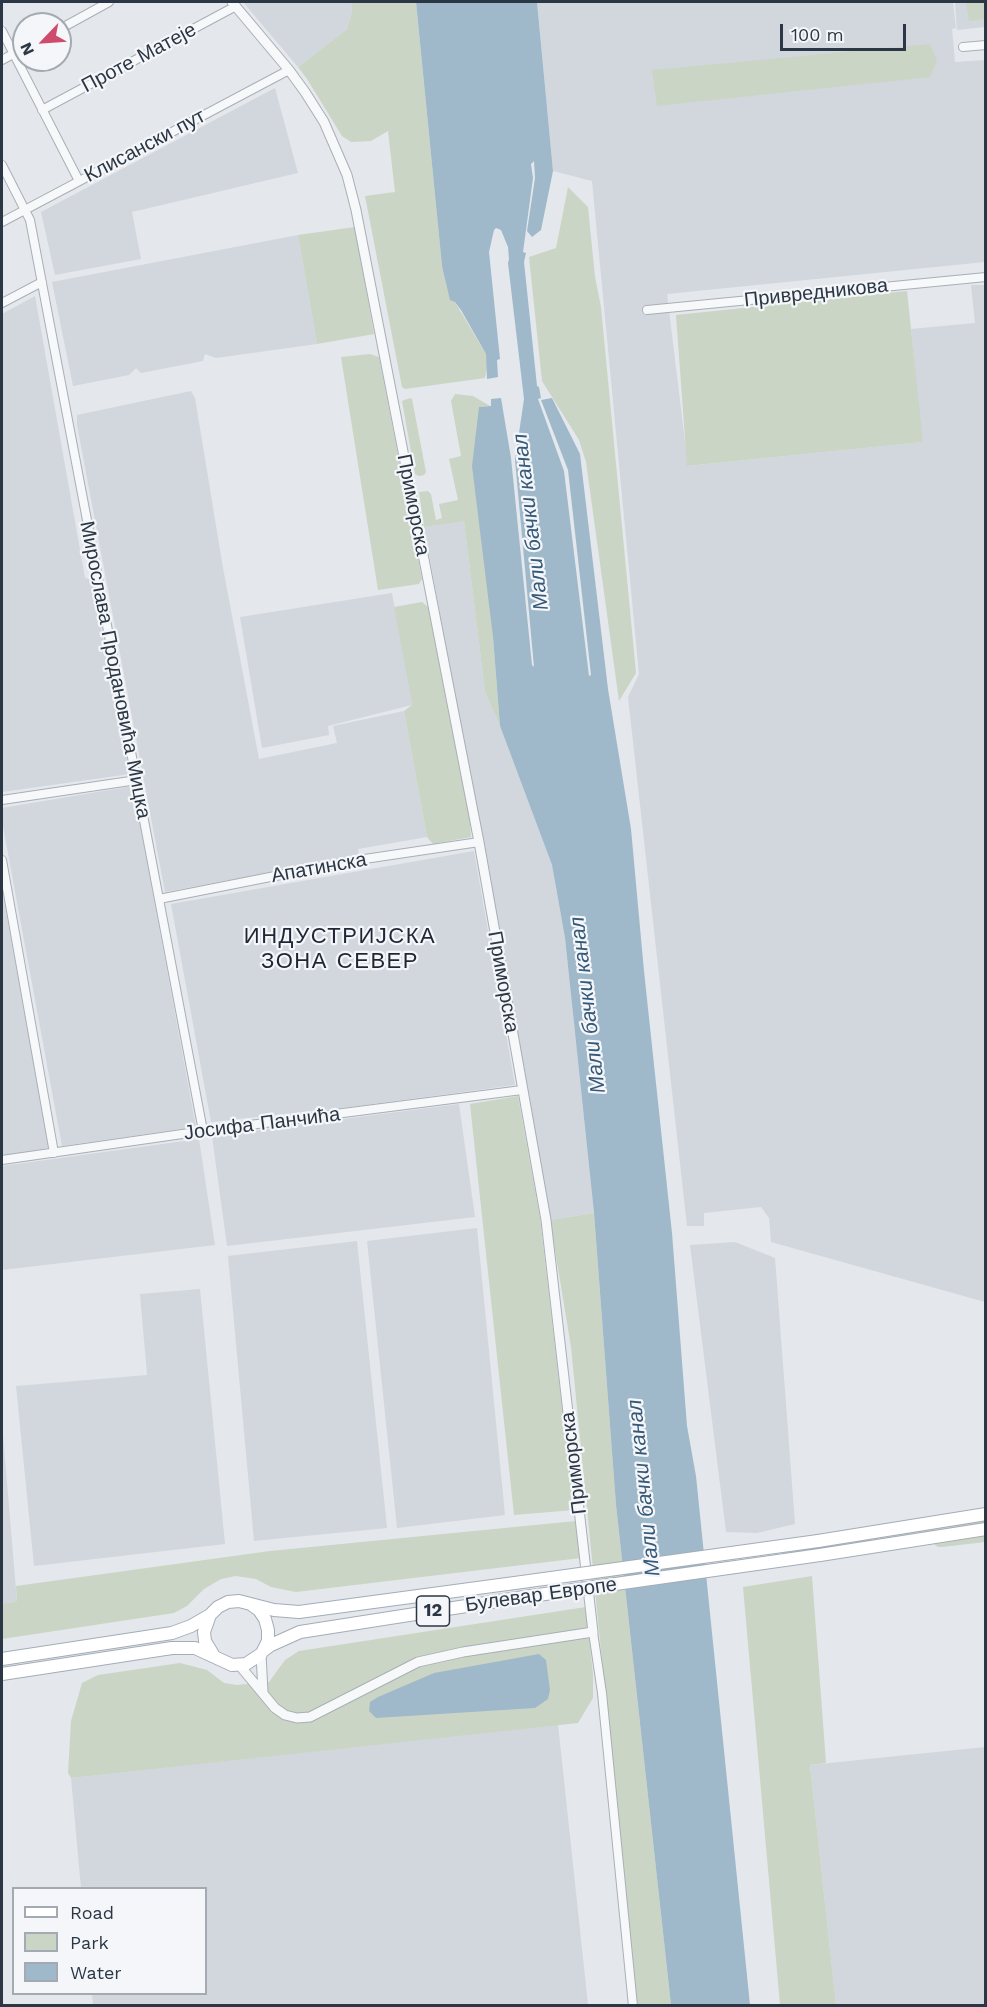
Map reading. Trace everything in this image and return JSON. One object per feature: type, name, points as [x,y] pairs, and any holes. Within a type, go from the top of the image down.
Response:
[{"type":"main road","name":"Булевар Европе","points":[[2,1659],[172,1633],[191,1626],[228,1602],[239,1601],[274,1610],[299,1612],[818,1541],[986,1514]]},
{"type":"main road","name":"Булевар Европе","points":[[240,1666],[254,1660],[271,1645],[300,1632],[986,1529]]},
{"type":"main road","points":[[250,1604],[259,1610],[268,1630],[268,1641],[262,1653]]},
{"type":"main road","points":[[210,1615],[204,1632],[209,1650],[215,1657]]},
{"type":"main road","points":[[2,1674],[172,1648],[195,1648],[224,1663],[240,1666]]},
{"type":"street","points":[[72,22],[109,2]]},
{"type":"street","name":"Приморска","points":[[234,4],[289,70],[327,129],[347,175],[356,210],[479,842],[546,1220],[606,1728],[633,2006]]},
{"type":"street","name":"Проте Матеје","points":[[42,110],[234,4]]},
{"type":"street","points":[[2,31],[12,50]]},
{"type":"street","points":[[963,47],[986,45]]},
{"type":"street","name":"Клисански пут","points":[[2,222],[289,70]]},
{"type":"street","points":[[23,72],[79,181]]},
{"type":"street","name":"Мирослава Продановића Мицка","points":[[2,165],[30,220],[203,1131]]},
{"type":"street","name":"Привредникова","points":[[647,310],[986,277]]},
{"type":"street","points":[[2,303],[42,282]]},
{"type":"street","points":[[2,800],[137,780]]},
{"type":"street","name":"Апатинска","points":[[159,899],[351,861],[479,842]]},
{"type":"street","points":[[2,860],[54,1153]]},
{"type":"street","name":"Јосифа Панчића","points":[[2,1160],[203,1131],[522,1090]]},
{"type":"street","points":[[240,1666],[275,1708],[285,1715],[297,1718],[310,1717],[418,1662],[463,1652],[593,1632]]},
{"type":"street","points":[[262,1653],[263,1694]]},
{"type":"shaded area","points":[[243,2],[351,2],[352,12],[347,29],[298,67]]},
{"type":"shaded area","points":[[537,2],[953,2],[956,28],[952,29],[955,62],[985,60],[985,262],[667,294],[688,466],[922,442],[911,329],[975,323],[971,285],[985,285],[985,1302],[771,1242],[769,1218],[761,1207],[704,1213],[704,1226],[687,1226],[628,697],[639,674],[592,181],[553,171]]},
{"type":"shaded area","points":[[955,2],[985,2],[985,27],[957,30]]},
{"type":"shaded area","points":[[275,88],[298,173],[132,212],[141,259],[55,275],[41,212]]},
{"type":"shaded area","points":[[298,235],[317,344],[216,358],[205,354],[203,361],[141,373],[136,368],[129,375],[73,386],[52,282]]},
{"type":"shaded area","points":[[35,296],[85,578],[92,580],[130,774],[2,792],[2,314]]},
{"type":"shaded area","points":[[191,391],[195,398],[223,568],[259,759],[337,743],[333,726],[404,711],[427,837],[358,849],[359,856],[165,892],[77,425],[77,415]]},
{"type":"shaded area","points":[[464,520],[485,692],[552,865],[565,938],[594,1213],[550,1220],[424,527]]},
{"type":"shaded area","points":[[392,593],[412,705],[328,726],[329,735],[262,748],[240,617]]},
{"type":"shaded area","points":[[133,786],[196,1127],[62,1146],[2,821],[2,808]]},
{"type":"shaded area","points":[[474,851],[515,1085],[358,1106],[211,1122],[171,904]]},
{"type":"shaded area","points":[[2,890],[49,1148],[2,1156]]},
{"type":"shaded area","points":[[459,1104],[475,1217],[227,1246],[212,1136]]},
{"type":"shaded area","points":[[199,1139],[215,1245],[2,1270],[2,1166]]},
{"type":"shaded area","points":[[477,1228],[505,1515],[397,1528],[367,1241]]},
{"type":"shaded area","points":[[357,1241],[387,1528],[254,1541],[228,1256]]},
{"type":"shaded area","points":[[735,1242],[775,1258],[795,1524],[757,1533],[726,1532],[690,1245]]},
{"type":"shaded area","points":[[200,1289],[225,1544],[34,1566],[16,1386],[147,1375],[140,1294]]},
{"type":"shaded area","points":[[2,1423],[17,1601],[2,1604]]},
{"type":"shaded area","points":[[558,1724],[588,2005],[93,2005],[92,1995],[207,1995],[207,1887],[81,1887],[71,1778]]},
{"type":"shaded area","points":[[985,1747],[985,2005],[836,2005],[810,1765]]},
{"type":"green space","points":[[351,2],[416,2],[442,266],[455,302],[486,354],[488,363],[485,378],[405,389],[402,387],[365,196],[395,192],[388,131],[371,141],[351,142],[342,136],[298,67],[347,29],[352,12]]},
{"type":"green space","points":[[966,2],[985,2],[985,19],[969,21]]},
{"type":"green space","points":[[930,44],[937,61],[930,77],[657,106],[652,70]]},
{"type":"green space","points":[[568,187],[588,207],[595,277],[601,307],[636,673],[619,701],[586,462],[579,440],[542,381],[529,257],[556,248]]},
{"type":"green space","points":[[355,227],[374,334],[317,344],[298,235]]},
{"type":"green space","points":[[907,291],[923,442],[687,466],[676,315]]},
{"type":"green space","points":[[370,354],[379,357],[422,579],[419,584],[378,590],[341,357]]},
{"type":"green space","points":[[455,394],[473,396],[490,406],[479,407],[500,726],[485,692],[464,521],[424,527],[419,492],[428,491],[431,494],[436,520],[442,518],[439,504],[458,500],[449,459],[461,456],[451,401]]},
{"type":"green space","points":[[410,398],[426,472],[419,476],[415,474],[402,401]]},
{"type":"green space","points":[[422,602],[428,607],[471,837],[433,844],[427,837],[404,711],[412,705],[394,607]]},
{"type":"green space","points":[[518,1096],[540,1218],[574,1510],[514,1515],[470,1104]]},
{"type":"green space","points":[[594,1213],[616,1505],[671,2005],[636,2005],[571,1347],[550,1220]]},
{"type":"green space","points":[[985,1518],[985,1527],[857,1544],[857,1539]]},
{"type":"green space","points":[[576,1521],[581,1558],[296,1592],[271,1587],[256,1579],[236,1576],[221,1579],[204,1589],[187,1606],[174,1613],[2,1639],[2,1604],[17,1601],[16,1586],[270,1551]]},
{"type":"green space","points":[[985,1536],[985,1542],[942,1547],[934,1544]]},
{"type":"green space","points":[[812,1576],[826,1763],[810,1765],[836,2005],[780,2005],[743,1587]]},
{"type":"green space","points":[[586,1607],[593,1674],[593,1698],[578,1723],[71,1778],[68,1773],[71,1721],[82,1683],[98,1675],[180,1663],[207,1670],[224,1683],[237,1685],[269,1682],[285,1660],[299,1651]]},
{"type":"water","name":"Мали бачки канал","points":[[416,2],[537,2],[553,171],[541,230],[532,237],[527,231],[535,178],[534,161],[531,164],[533,178],[523,252],[526,253],[524,262],[537,386],[541,398],[538,399],[564,471],[589,676],[591,675],[568,470],[541,400],[552,398],[580,454],[608,689],[631,829],[672,1233],[687,1426],[696,1476],[750,2005],[671,2005],[616,1505],[594,1213],[565,938],[552,865],[500,726],[493,637],[472,466],[479,407],[491,406],[491,399],[501,398],[511,458],[534,667],[515,460],[524,399],[508,247],[501,230],[496,228],[489,252],[500,359],[497,360],[498,377],[487,379],[486,354],[461,310],[455,302],[450,300],[442,266]]},
{"type":"water","points":[[539,1654],[546,1660],[550,1690],[548,1699],[535,1708],[376,1718],[369,1711],[370,1702],[378,1697],[434,1673]]},
{"type":"district","name":"ИНДУСТРИЈСКА ЗОНА СЕВЕР","points":[[340,950]]}]
